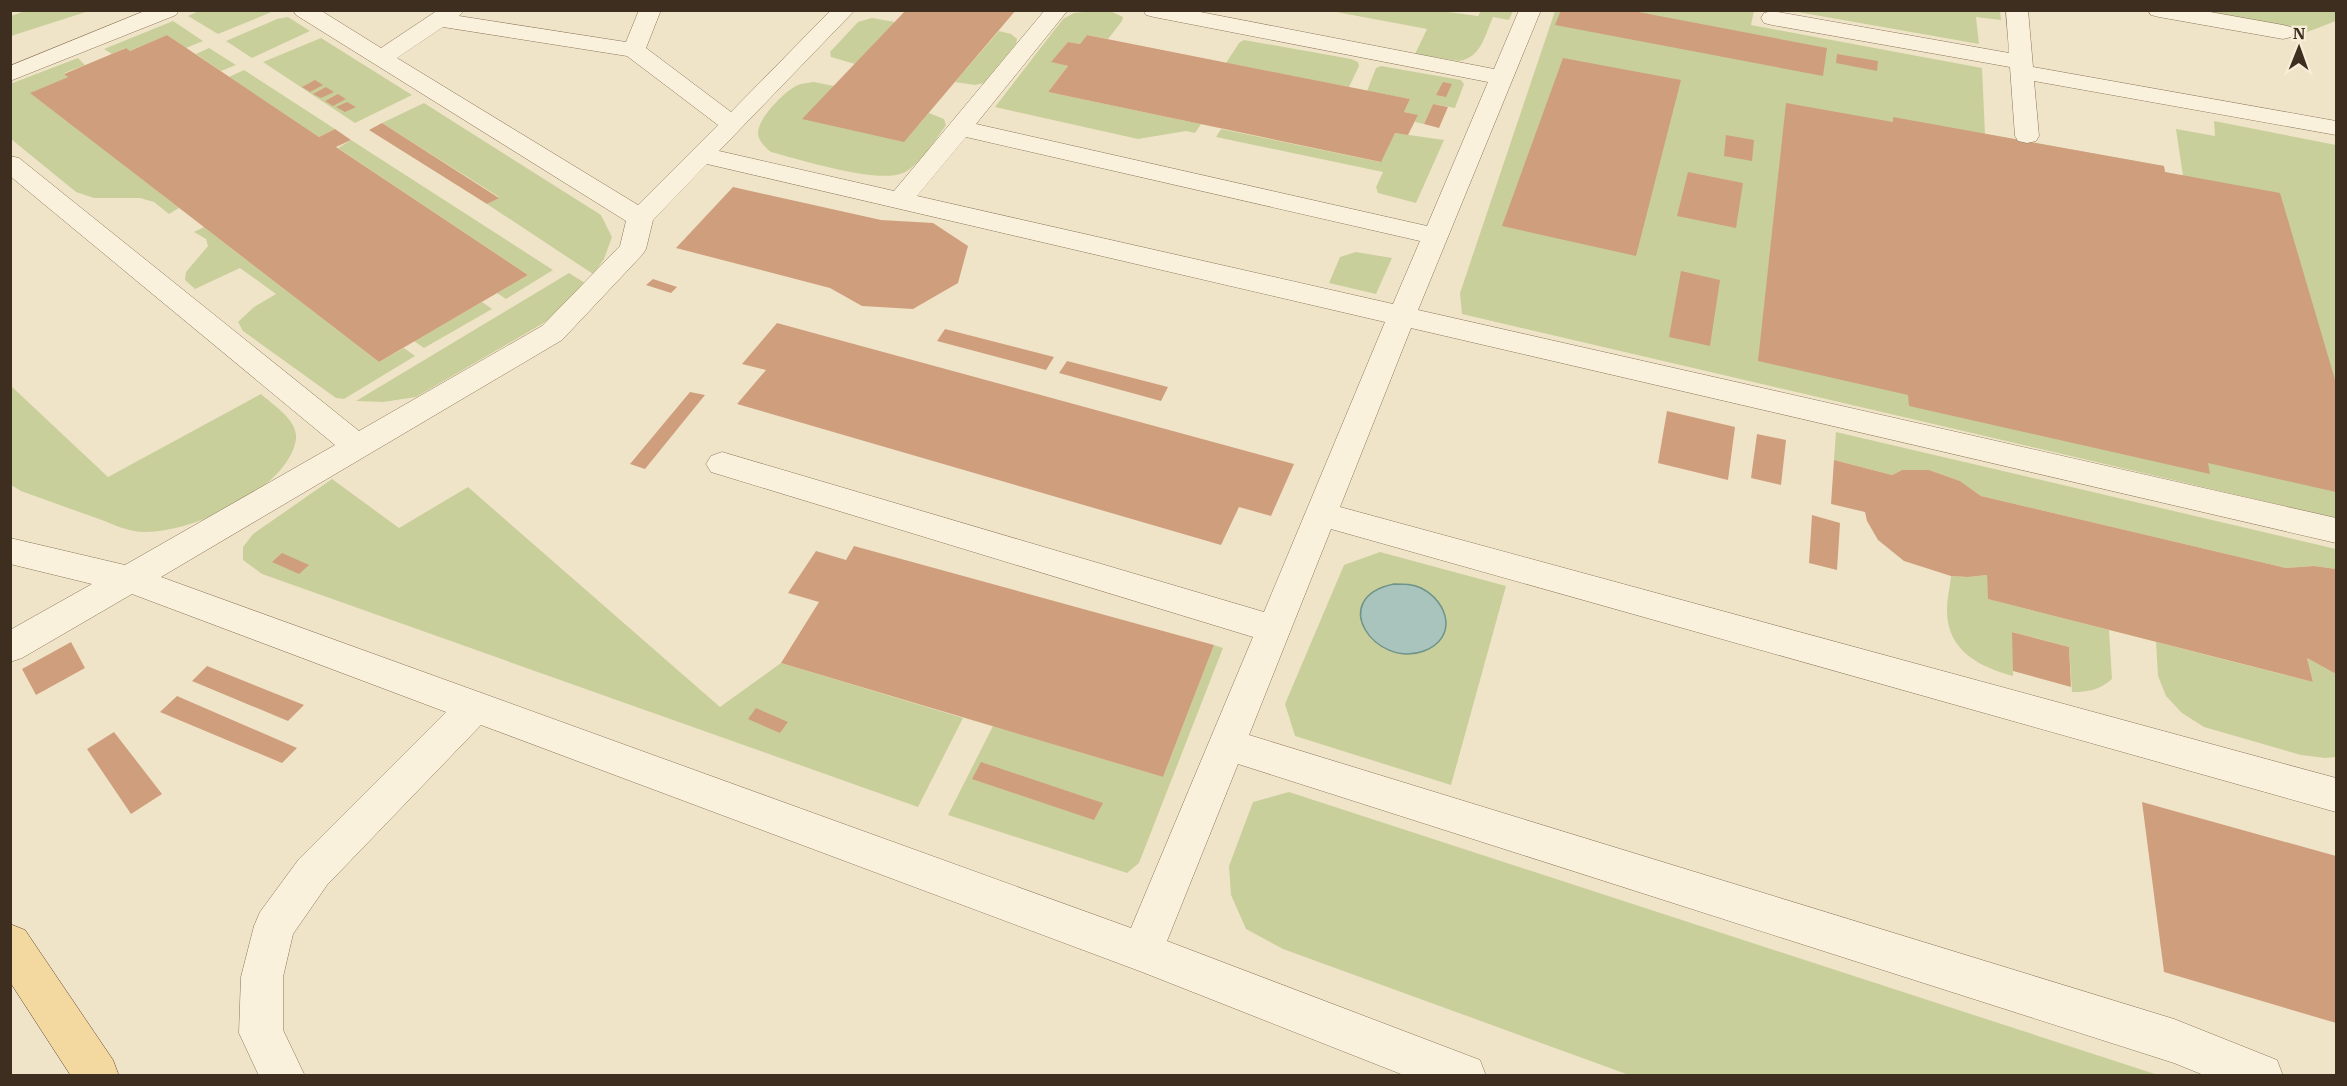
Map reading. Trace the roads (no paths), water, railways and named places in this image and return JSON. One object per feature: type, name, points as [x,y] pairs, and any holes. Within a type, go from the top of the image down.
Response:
[{"type":"main road","points":[[10,944],[97,1076]]},
{"type":"lane","points":[[10,74],[168,10]]},
{"type":"lane","points":[[304,10],[640,218]]},
{"type":"lane","points":[[634,50],[650,10]]},
{"type":"lane","points":[[10,648],[552,333],[633,249],[640,218],[844,10]]},
{"type":"lane","points":[[900,201],[1057,10]]},
{"type":"lane","points":[[1154,10],[1502,78]]},
{"type":"lane","points":[[1142,952],[1320,514],[1530,10]]},
{"type":"lane","points":[[2017,10],[2026,136]]},
{"type":"lane","points":[[2159,10],[2283,32]]},
{"type":"lane","points":[[381,58],[447,15],[634,50],[732,124]]},
{"type":"lane","points":[[1772,18],[2337,128]]},
{"type":"lane","points":[[960,128],[1436,236]]},
{"type":"lane","points":[[702,155],[1401,318],[2337,531]]},
{"type":"lane","points":[[10,163],[357,446]]},
{"type":"lane","points":[[722,464],[1274,628]]},
{"type":"lane","points":[[1320,514],[2337,795]]},
{"type":"lane","points":[[10,551],[129,579],[1142,952],[1464,1076]]},
{"type":"lane","points":[[283,1076],[261,1033],[262,977],[274,926],[313,872],[475,706]]},
{"type":"lane","points":[[1227,744],[2174,1041],[2261,1076]]},
{"type":"water","points":[[1394,584],[1418,587],[1431,594],[1438,602],[1446,620],[1442,638],[1435,645],[1424,651],[1406,654],[1389,650],[1375,641],[1365,630],[1361,616],[1363,603],[1374,592]]}]
